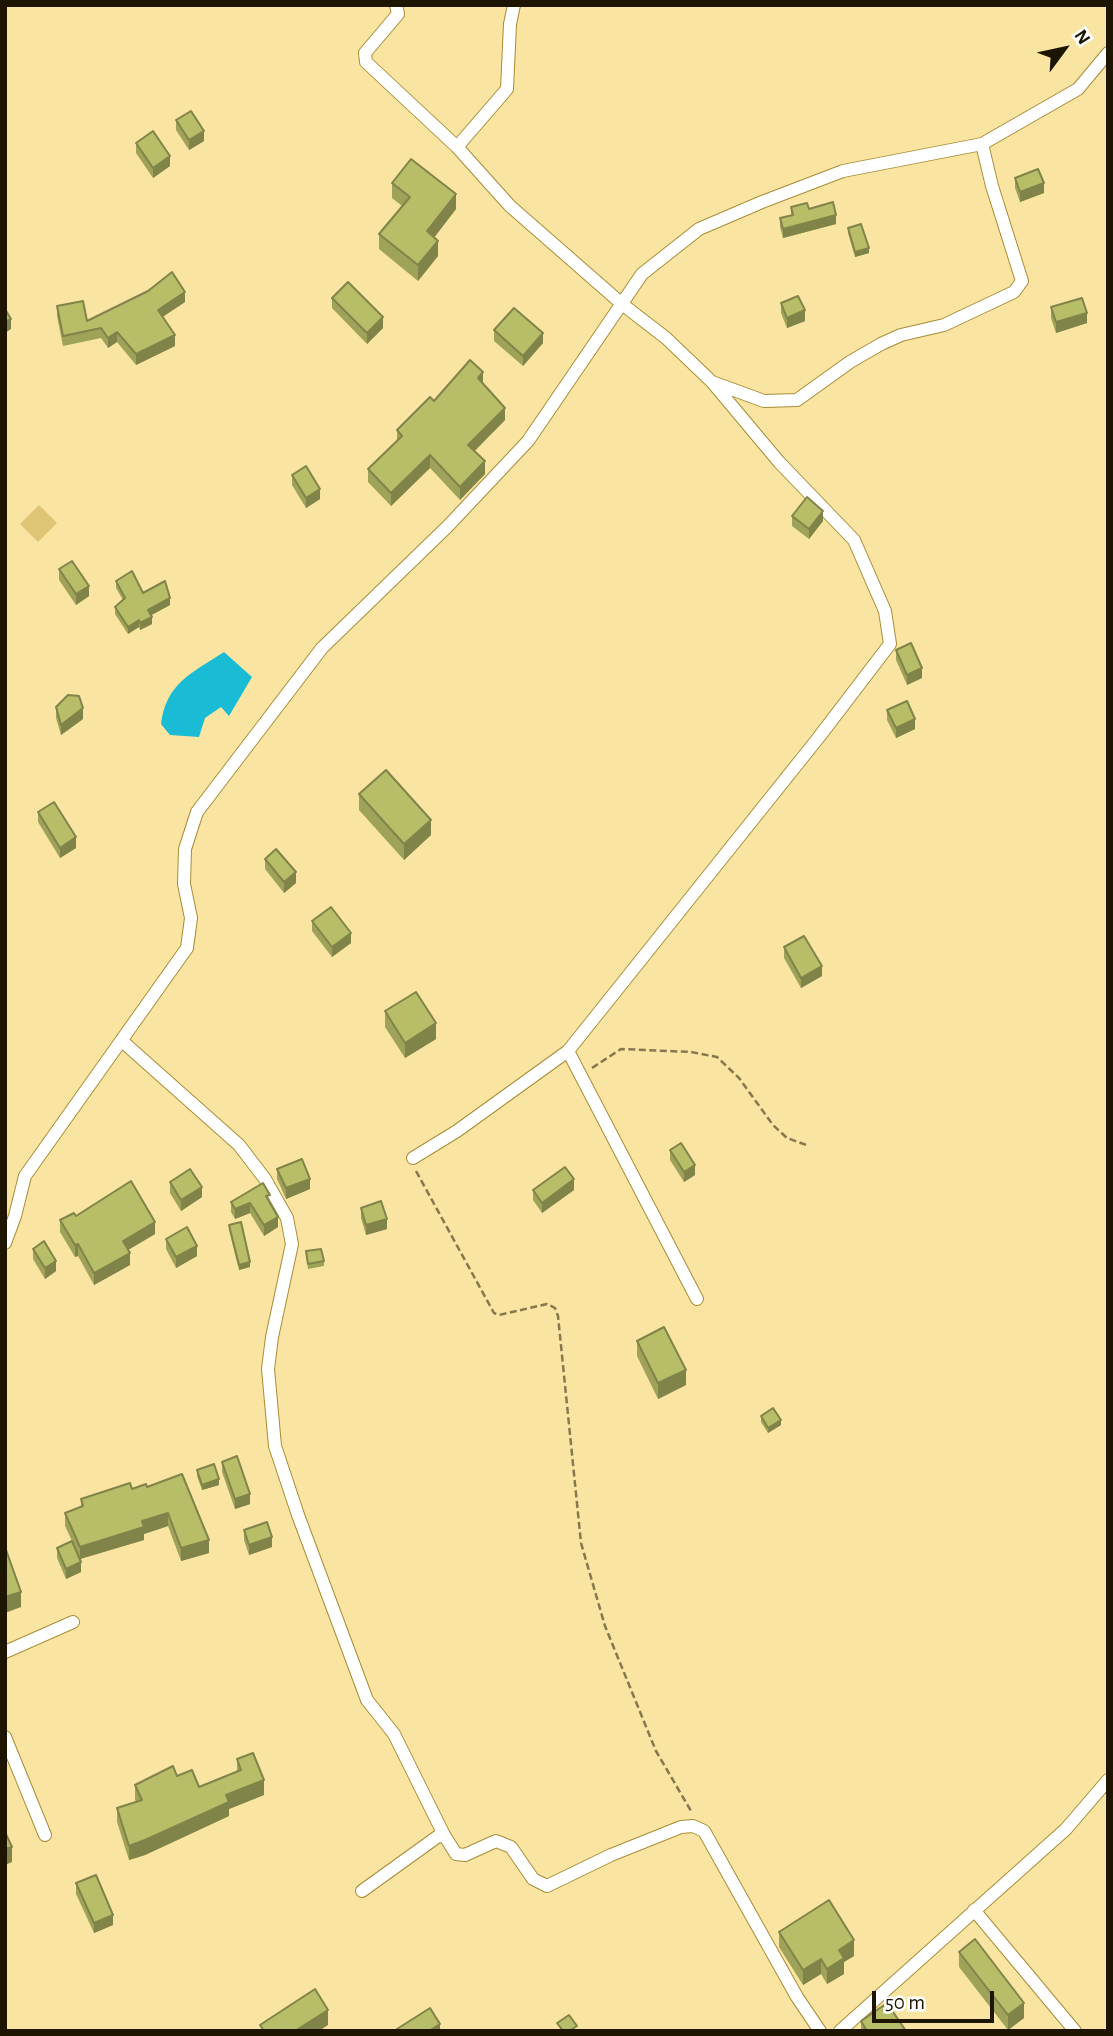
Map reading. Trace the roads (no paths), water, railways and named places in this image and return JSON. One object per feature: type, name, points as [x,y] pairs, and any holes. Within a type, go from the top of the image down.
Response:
[{"type":"street","points":[[396,5],[398,13],[365,53],[366,62],[457,147],[510,206],[622,304],[666,338],[712,382],[779,462],[854,540],[885,611],[890,644],[568,1051],[457,1131],[414,1158]]},
{"type":"street","points":[[457,147],[507,89],[510,24],[514,5]]},
{"type":"street","points":[[5,1243],[25,1176],[187,948],[191,918],[184,884],[185,849],[197,812],[322,648],[448,526],[528,441],[642,274],[699,229],[843,171],[982,144],[1078,89],[1108,53]]},
{"type":"street","points":[[712,382],[764,401],[797,400],[850,362],[881,344],[901,335],[944,325],[1014,292],[1022,281],[992,186],[982,144]]},
{"type":"street","points":[[122,1041],[239,1145],[265,1179],[287,1218],[292,1244],[268,1369],[275,1446],[367,1700],[394,1734],[456,1854],[466,1855],[496,1841],[511,1847],[533,1878],[547,1886],[611,1855],[681,1827],[693,1826],[704,1831],[797,1997],[820,2031]]},
{"type":"street","points":[[568,1051],[697,1299]]},
{"type":"street","points":[[5,1651],[73,1622]]},
{"type":"street","points":[[5,1737],[45,1835]]},
{"type":"street","points":[[840,2031],[1066,1829],[1108,1780]]},
{"type":"street","points":[[362,1891],[444,1835]]},
{"type":"street","points":[[974,1910],[1075,2031]]},
{"type":"water","points":[[224,652],[252,677],[229,716],[221,707],[205,718],[199,737],[170,735],[161,724],[168,698],[182,680]]}]
